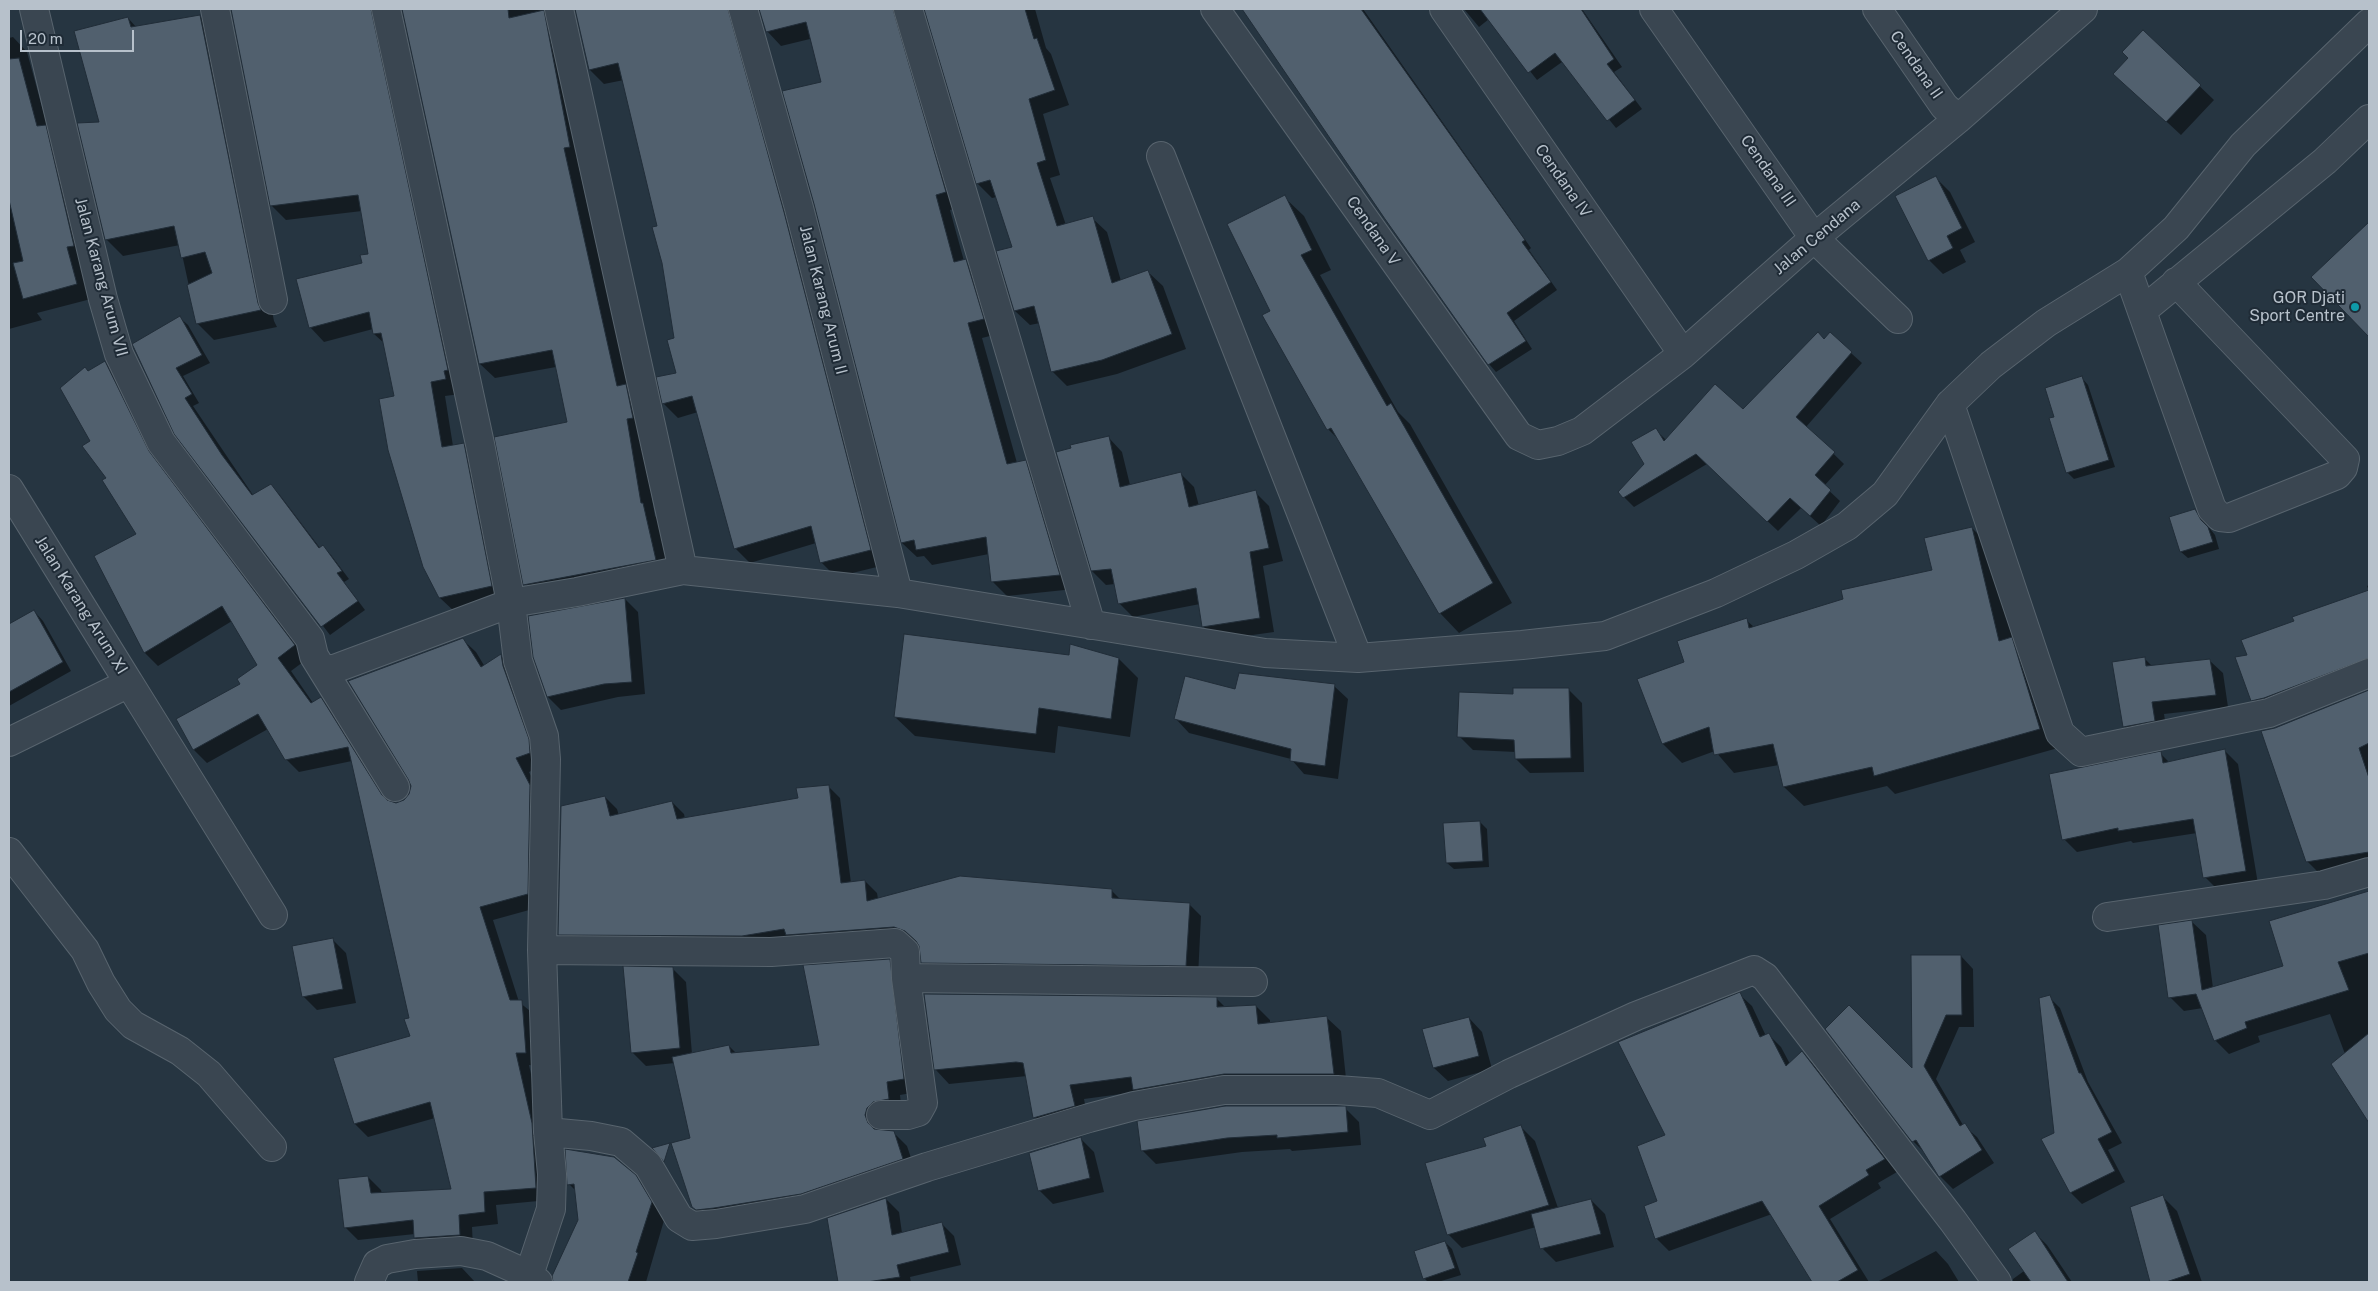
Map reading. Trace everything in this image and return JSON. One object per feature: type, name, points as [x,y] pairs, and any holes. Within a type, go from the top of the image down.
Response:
[{"type":"street","name":"Jalan Karang Arum VII","points":[[34,9],[103,299],[119,354],[161,442],[310,639],[314,656],[395,787]]},
{"type":"street","points":[[215,9],[273,300]]},
{"type":"street","points":[[369,1282],[377,1264],[387,1259],[415,1254],[461,1251],[487,1256],[534,1279],[551,1209],[552,1174],[548,1132],[542,950],[546,760],[544,736],[518,661],[511,603],[478,434],[386,9]]},
{"type":"street","points":[[559,9],[682,570]]},
{"type":"street","name":"Jalan Karang Arum II","points":[[744,9],[799,208],[898,593]]},
{"type":"street","points":[[908,9],[1091,625]]},
{"type":"street","name":"Cendana V","points":[[1215,9],[1519,436],[1538,445]]},
{"type":"street","name":"Cendana IV","points":[[1444,9],[1683,354]]},
{"type":"street","name":"Cendana III","points":[[1654,9],[1814,238],[1898,319]]},
{"type":"street","name":"Cendana II","points":[[1877,9],[1944,106],[1958,119]]},
{"type":"street","name":"Jalan Cendana","points":[[1538,445],[1558,441],[1582,431],[1683,354],[1814,238],[1958,119],[2083,9]]},
{"type":"street","points":[[323,669],[334,669],[511,603],[576,592],[682,570],[898,593],[1266,653],[1358,658],[1605,636],[1716,593],[1796,555],[1847,526],[1885,494],[1950,404],[1991,365],[2046,323],[2128,272],[2176,228],[2243,145],[2369,23]]},
{"type":"street","points":[[2142,311],[2325,161],[2369,119]]},
{"type":"street","points":[[1161,156],[1358,658]]},
{"type":"street","points":[[2128,272],[2212,510],[2220,517],[2229,518],[2336,475],[2343,468],[2345,459],[2176,282]]},
{"type":"street","points":[[1950,404],[2060,734],[2081,752],[2269,713],[2369,673]]},
{"type":"street","name":"Jalan Karang Arum XI","points":[[9,489],[129,682],[9,742]]},
{"type":"street","points":[[129,682],[273,915]]},
{"type":"street","points":[[9,852],[85,950],[101,983],[118,1010],[134,1025],[180,1051],[209,1074],[272,1147]]},
{"type":"street","points":[[2107,917],[2324,885],[2369,872]]},
{"type":"street","points":[[542,950],[771,952],[895,943],[905,952],[906,978],[923,1103],[918,1112],[908,1115],[881,1115]]},
{"type":"street","points":[[548,1132],[591,1136],[622,1142],[648,1165],[679,1218],[692,1226],[716,1224],[805,1209],[927,1167],[1089,1118],[1134,1106],[1224,1090],[1337,1090],[1378,1093],[1430,1115],[1509,1074],[1636,1016],[1754,970],[1765,977],[1953,1221],[1997,1282]]},
{"type":"street","points":[[906,978],[1253,982]]},
{"type":"building","points":[[231,9],[371,9],[448,370],[444,371],[446,379],[431,382],[442,447],[464,443],[492,586],[439,598],[423,567],[388,450],[379,399],[394,396],[381,333],[373,334],[369,312],[309,328],[296,279],[362,263],[360,255],[368,254],[358,195],[270,206]]},
{"type":"building","points":[[402,9],[508,9],[509,18],[544,10],[570,147],[564,148],[617,386],[626,384],[633,418],[627,419],[641,503],[643,503],[656,560],[523,585],[494,437],[567,422],[552,350],[479,364]]},
{"type":"building","points":[[575,9],[728,9],[784,212],[871,550],[820,563],[811,526],[734,549],[692,396],[662,404],[656,377],[676,373],[667,340],[674,338],[662,263],[652,227],[657,226],[618,63],[589,70]]},
{"type":"building","points":[[759,9],[893,9],[946,192],[936,195],[954,262],[966,259],[984,319],[968,323],[1007,464],[1026,460],[1060,575],[991,582],[986,537],[916,550],[914,540],[901,543],[814,204],[782,91],[821,82],[806,22],[766,32]]},
{"type":"building","points":[[924,9],[1025,9],[1034,39],[1037,38],[1055,90],[1029,99],[1046,160],[1037,163],[1057,226],[1093,216],[1112,283],[1148,270],[1172,334],[1102,360],[1051,372],[1034,306],[1014,311],[996,251],[1012,247],[990,180],[976,184]]},
{"type":"building","points":[[1242,9],[1361,9],[1525,240],[1522,242],[1551,282],[1507,313],[1526,341],[1488,365],[1385,219]]},
{"type":"building","points":[[1480,9],[1581,9],[1614,59],[1607,64],[1635,100],[1607,121],[1555,53],[1528,73]]},
{"type":"building","points":[[200,15],[258,303],[261,310],[196,324],[187,285],[212,273],[205,252],[181,258],[174,226],[105,240],[77,123],[99,122],[74,31],[128,17],[131,27]]},
{"type":"building","points":[[2143,30],[2201,85],[2166,122],[2113,74],[2128,58],[2122,52]]},
{"type":"building","points":[[19,58],[37,126],[46,125],[74,246],[67,247],[77,284],[23,299],[13,263],[23,261],[9,200],[9,59]]},
{"type":"building","points":[[1936,176],[1962,228],[1947,236],[1953,248],[1928,261],[1895,196]]},
{"type":"building","points":[[1285,195],[1312,250],[1301,255],[1387,406],[1391,403],[1493,583],[1439,614],[1331,428],[1327,430],[1262,315],[1270,311],[1227,224]]},
{"type":"building","name":"GOR Djati Sport Centre","points":[[2369,222],[2369,337],[2311,277]]},
{"type":"building","points":[[180,316],[202,355],[176,368],[192,394],[185,398],[222,455],[252,495],[271,484],[319,548],[323,545],[342,571],[337,573],[358,601],[321,627],[174,434],[132,344]]},
{"type":"building","points":[[1818,332],[1824,339],[1830,332],[1852,352],[1796,417],[1835,452],[1815,475],[1831,490],[1810,516],[1790,498],[1767,522],[1696,454],[1623,498],[1618,492],[1644,464],[1631,442],[1656,428],[1664,441],[1715,384],[1743,409]]},
{"type":"building","points":[[105,361],[149,451],[295,645],[278,658],[311,703],[321,697],[382,795],[387,800],[396,803],[404,800],[409,794],[411,786],[348,681],[463,638],[481,667],[501,654],[503,666],[529,739],[530,753],[516,758],[530,785],[528,894],[480,907],[510,1000],[522,1000],[526,1053],[516,1053],[532,1123],[536,1188],[484,1192],[485,1212],[459,1215],[460,1235],[414,1238],[413,1220],[344,1228],[338,1179],[368,1176],[371,1193],[451,1189],[430,1102],[354,1124],[333,1058],[410,1036],[404,1019],[409,1018],[348,747],[285,760],[258,714],[193,750],[176,719],[240,684],[237,679],[257,665],[222,606],[144,653],[94,556],[136,534],[102,480],[106,478],[82,446],[90,441],[60,388],[85,367],[88,371]]},
{"type":"building","points":[[2082,376],[2109,460],[2066,473],[2049,418],[2054,417],[2045,388]]},
{"type":"building","points":[[1109,436],[1120,487],[1181,472],[1189,507],[1256,490],[1269,548],[1250,552],[1260,618],[1202,627],[1196,588],[1118,604],[1111,569],[1091,571],[1056,452],[1071,448],[1070,445]]},
{"type":"building","points":[[2195,509],[2201,520],[2208,527],[2213,542],[2180,552],[2169,517]]},
{"type":"building","points":[[1972,527],[1999,641],[2012,637],[2040,729],[1874,776],[1872,767],[1783,787],[1773,744],[1714,755],[1709,727],[1662,744],[1637,679],[1684,662],[1677,641],[1747,618],[1749,628],[1843,599],[1841,590],[1932,570],[1924,538]]},
{"type":"building","points":[[2369,590],[2369,658],[2264,698],[2251,701],[2235,657],[2247,655],[2241,640],[2294,621],[2292,617]]},
{"type":"building","points":[[625,598],[632,682],[604,684],[547,697],[533,657],[528,616]]},
{"type":"building","points":[[34,610],[63,662],[9,692],[9,624]]},
{"type":"building","points":[[904,634],[1069,655],[1070,644],[1119,658],[1111,719],[1039,708],[1036,734],[894,717]]},
{"type":"building","points":[[2145,657],[2146,666],[2210,659],[2216,695],[2152,702],[2155,721],[2123,727],[2112,662]]},
{"type":"building","points":[[1239,673],[1335,684],[1325,766],[1290,761],[1291,749],[1174,719],[1185,676],[1235,689]]},
{"type":"building","points":[[1513,688],[1569,688],[1571,758],[1515,759],[1514,740],[1457,737],[1459,692],[1513,694]]},
{"type":"building","points":[[2369,690],[2369,743],[2359,748],[2369,778],[2369,852],[2306,862],[2261,731],[2275,728]]},
{"type":"building","points":[[2225,749],[2246,871],[2203,878],[2193,819],[2118,831],[2118,828],[2062,840],[2049,774],[2161,751],[2163,763]]},
{"type":"building","points":[[829,785],[841,883],[865,880],[867,901],[960,876],[1112,889],[1112,898],[1190,903],[1186,966],[921,963],[919,946],[916,941],[905,931],[894,927],[786,935],[784,929],[742,936],[558,935],[561,806],[605,796],[610,816],[672,801],[677,819],[798,798],[796,788]]},
{"type":"building","points":[[1480,821],[1483,861],[1446,863],[1443,823]]},
{"type":"building","points":[[2369,891],[2369,953],[2338,962],[2349,990],[2245,1022],[2247,1028],[2214,1041],[2196,994],[2168,998],[2158,925],[2192,920],[2202,990],[2283,966],[2269,921]]},
{"type":"building","points":[[333,938],[343,989],[302,997],[292,946]]},
{"type":"building","points":[[1911,955],[1961,955],[1962,1015],[1946,1015],[1924,1066],[1960,1126],[1965,1123],[1982,1150],[1939,1177],[1916,1140],[1912,1142],[1825,1029],[1849,1005],[1912,1068]]},
{"type":"building","points":[[890,959],[904,1079],[887,1082],[889,1099],[873,1102],[867,1108],[865,1115],[868,1123],[874,1129],[894,1131],[903,1159],[801,1194],[714,1208],[696,1210],[692,1207],[671,1143],[690,1138],[672,1057],[729,1045],[731,1053],[819,1045],[803,965]]},
{"type":"building","points":[[623,966],[673,967],[680,1048],[631,1053]]},
{"type":"building","points":[[1740,992],[1760,1037],[1769,1033],[1786,1066],[1802,1051],[1885,1159],[1866,1170],[1869,1175],[1819,1206],[1858,1270],[1837,1282],[1812,1282],[1762,1201],[1655,1239],[1644,1206],[1657,1201],[1637,1146],[1665,1135],[1618,1042]]},
{"type":"building","points":[[924,994],[1217,997],[1217,1007],[1256,1005],[1258,1024],[1327,1016],[1334,1074],[1224,1074],[1133,1090],[1131,1077],[1070,1085],[1075,1106],[1033,1118],[1023,1063],[1016,1062],[934,1070]]},
{"type":"building","points":[[2050,995],[2079,1073],[2081,1073],[2112,1132],[2098,1139],[2115,1171],[2070,1193],[2041,1139],[2054,1133],[2039,998]]},
{"type":"building","points":[[1469,1017],[1479,1056],[1433,1068],[1422,1029]]},
{"type":"building","points":[[2369,1033],[2369,1123],[2331,1064]]},
{"type":"building","points":[[1225,1106],[1346,1106],[1348,1132],[1277,1138],[1277,1135],[1227,1138],[1141,1151],[1137,1121]]},
{"type":"building","points":[[1521,1125],[1549,1205],[1447,1235],[1425,1163],[1486,1146],[1483,1138]]},
{"type":"building","points":[[1081,1137],[1090,1178],[1038,1191],[1029,1153]]},
{"type":"building","points":[[670,1143],[664,1162],[652,1148]]},
{"type":"building","points":[[565,1149],[614,1157],[636,1175],[652,1202],[628,1282],[553,1282],[552,1276],[578,1220],[574,1184],[567,1185]]},
{"type":"building","points":[[2163,1195],[2190,1274],[2166,1282],[2150,1282],[2130,1207]]},
{"type":"building","points":[[886,1198],[892,1235],[942,1222],[949,1252],[897,1265],[900,1277],[867,1282],[838,1282],[827,1218]]},
{"type":"building","points":[[1591,1199],[1601,1234],[1540,1249],[1531,1214]]},
{"type":"building","points":[[2035,1231],[2068,1282],[2031,1282],[2008,1249]]},
{"type":"building","points":[[1445,1241],[1455,1268],[1423,1279],[1414,1251]]},
{"type":"place","name":"GOR Djati Sport Centre","points":[[2355,307]]}]
